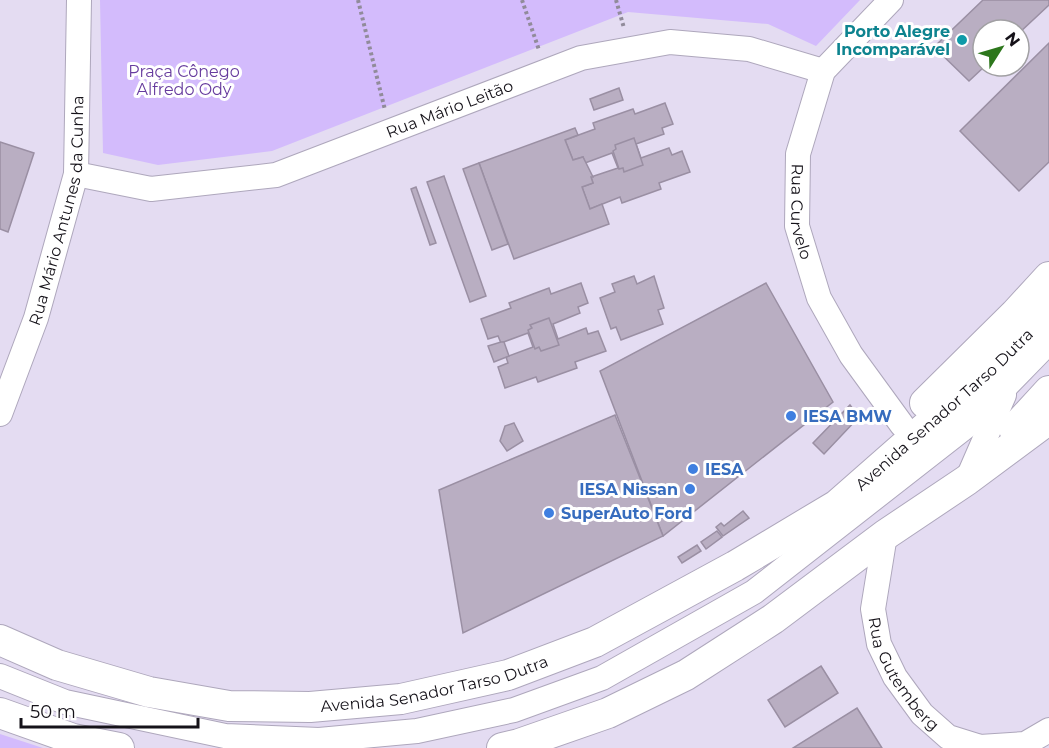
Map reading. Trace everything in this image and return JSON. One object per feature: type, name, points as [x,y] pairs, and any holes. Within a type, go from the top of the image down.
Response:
[{"type":"main road","name":"Avenida Senador Tarso Dutra","points":[[837,505],[902,425],[1015,314],[1049,277]]},
{"type":"main road","name":"Avenida Senador Tarso Dutra","points":[[0,640],[57,665],[138,689],[230,706],[310,707],[401,699],[508,675],[595,642],[735,566],[837,505],[993,368],[1049,312]]},
{"type":"main road","points":[[967,480],[1049,391]]},
{"type":"main road","points":[[502,748],[608,713],[686,675],[772,619],[885,535],[967,480],[1049,419]]},
{"type":"main road","points":[[0,713],[73,740],[119,748]]},
{"type":"street","name":"Rua Mário Antunes da Cunha","points":[[0,414],[36,318],[76,174],[79,0]]},
{"type":"street","name":"Rua Curvelo","points":[[891,0],[823,71],[798,154],[797,226],[819,298],[851,355],[902,425]]},
{"type":"street","name":"Rua Mário Leitão","points":[[76,174],[151,189],[276,176],[581,58],[670,42],[749,49],[823,71]]},
{"type":"street","points":[[0,676],[65,702],[225,736],[319,740],[417,731],[514,710],[602,678],[754,592],[969,424],[1049,342]]},
{"type":"street","points":[[967,480],[1010,382]]},
{"type":"street","name":"Rua Gutemberg","points":[[885,535],[873,609],[879,644],[895,677],[922,714],[948,737],[980,747],[1025,744],[1049,730]]},
{"type":"path","points":[[358,0],[390,132]]},
{"type":"path","points":[[522,0],[546,71]]},
{"type":"green space","name":"Praça Cônego Alfredo Ody","points":[[100,0],[860,0],[816,46],[768,24],[628,12],[272,151],[158,165],[103,153]]},
{"type":"green space","points":[[0,734],[43,748],[0,748]]},
{"type":"building","name":"Porto Alegre Incomparável","points":[[983,0],[1049,0],[1049,5],[1031,22],[1031,18],[971,18],[972,78],[969,81],[934,47]]},
{"type":"building","points":[[1049,43],[1049,162],[1019,191],[960,131],[1014,78],[1031,78],[1031,61]]},
{"type":"building","points":[[619,88],[623,100],[594,110],[590,99]]},
{"type":"building","points":[[665,103],[673,124],[662,128],[664,134],[636,144],[641,158],[669,148],[672,155],[682,151],[690,172],[659,183],[661,189],[622,203],[620,197],[590,209],[582,187],[593,183],[591,177],[618,168],[612,153],[585,163],[583,157],[573,160],[565,140],[595,129],[593,123],[633,109],[635,114]]},
{"type":"building","points":[[575,128],[578,135],[565,140],[573,160],[583,157],[593,177],[591,177],[593,183],[582,187],[590,209],[602,204],[609,224],[514,259],[479,163]]},
{"type":"building","points":[[634,138],[643,165],[624,172],[623,168],[619,169],[613,151],[616,149],[615,145]]},
{"type":"building","points":[[0,142],[34,153],[8,232],[0,229]]},
{"type":"building","points":[[479,163],[508,244],[492,250],[463,169]]},
{"type":"building","points":[[444,176],[486,296],[470,302],[427,182]]},
{"type":"building","points":[[416,187],[436,243],[430,245],[411,189]]},
{"type":"building","points":[[634,276],[637,284],[654,276],[664,308],[658,310],[663,324],[621,340],[616,327],[611,329],[600,298],[615,292],[612,284]]},
{"type":"building","points":[[581,283],[588,303],[578,307],[580,313],[553,324],[558,339],[586,328],[588,334],[598,331],[606,351],[575,362],[577,368],[538,382],[536,377],[505,388],[498,367],[508,363],[506,357],[533,347],[528,333],[501,343],[498,336],[488,339],[481,319],[511,308],[509,303],[549,288],[551,294]]},
{"type":"building","name":"IESA","points":[[766,283],[833,402],[663,536],[600,371]]},
{"type":"building","points":[[549,318],[559,345],[541,351],[539,347],[535,349],[528,330],[532,328],[530,325]]},
{"type":"building","points":[[504,342],[509,356],[494,362],[488,346]]},
{"type":"building","points":[[850,405],[859,417],[824,454],[813,443]]},
{"type":"building","name":"SuperAuto Ford","points":[[615,415],[663,536],[463,633],[439,490]]},
{"type":"building","points":[[514,423],[523,441],[507,451],[500,441],[505,426]]},
{"type":"building","points":[[743,511],[749,518],[723,536],[716,527],[721,523],[724,526]]},
{"type":"building","points":[[717,531],[722,537],[706,549],[701,542]]},
{"type":"building","points":[[697,545],[701,551],[682,563],[678,557]]},
{"type":"building","points":[[821,666],[838,693],[785,727],[768,700]]},
{"type":"building","points":[[857,708],[882,748],[793,748]]},
{"type":"place","name":"Porto Alegre Incomparável","points":[[962,40]]},
{"type":"place","name":"IESA BMW","points":[[791,416]]},
{"type":"place","name":"IESA","points":[[693,469]]},
{"type":"place","name":"IESA Nissan","points":[[690,489]]},
{"type":"place","name":"SuperAuto Ford","points":[[549,513]]}]
